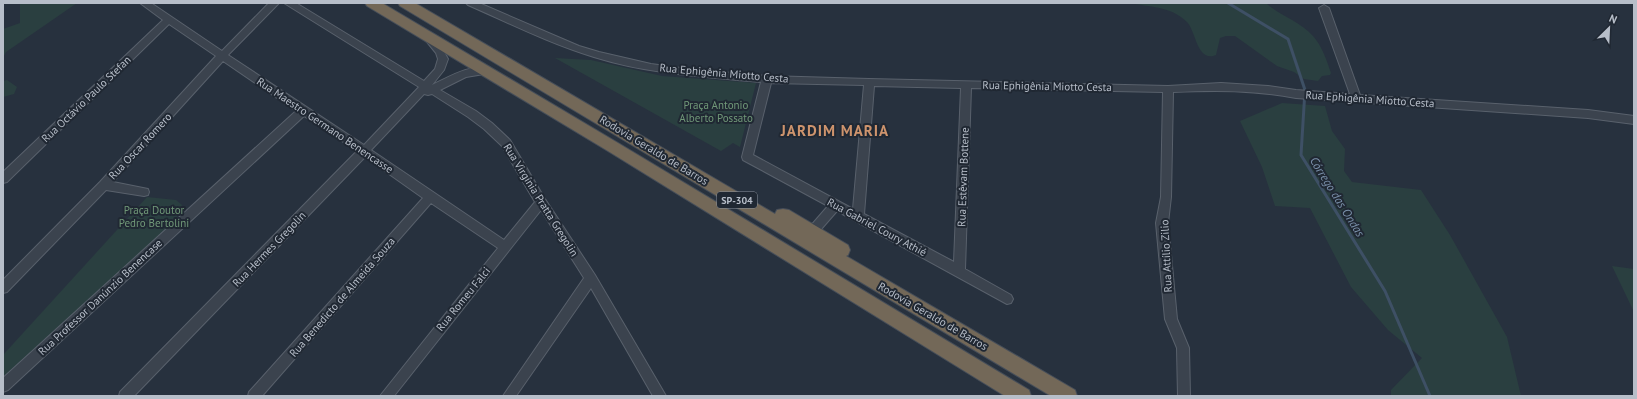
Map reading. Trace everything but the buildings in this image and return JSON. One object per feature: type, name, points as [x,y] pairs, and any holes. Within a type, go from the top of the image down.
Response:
[{"type":"highway","name":"Rodovia Geraldo de Barros","points":[[372,3],[487,71],[1022,396]]},
{"type":"highway","name":"Rodovia Geraldo de Barros","points":[[405,3],[1068,396]]},
{"type":"highway","points":[[684,168],[726,183],[812,232],[897,284],[956,330]]},
{"type":"street","name":"Rua Maestro Germano Benencasse","points":[[145,3],[505,247]]},
{"type":"street","name":"Rua Oscar Romero","points":[[3,288],[104,185],[274,3]]},
{"type":"street","name":"Rua Virgínia Pratta Gregolin","points":[[289,3],[483,122],[506,143],[541,202],[591,278],[655,393]]},
{"type":"street","name":"Rua Ephigênia Miotto Cesta","points":[[471,3],[576,48],[619,61],[688,72],[767,79],[869,82],[1168,89],[1221,86],[1268,89],[1296,94],[1332,97],[1356,97],[1588,114],[1634,120]]},
{"type":"street","points":[[1324,8],[1356,97]]},
{"type":"street","name":"Rua Octávio Paulo Stefan","points":[[3,179],[169,19]]},
{"type":"street","points":[[412,78],[439,70],[443,60],[440,52],[424,33]]},
{"type":"street","name":"Rua Hermes Gregolin","points":[[429,88],[439,70]]},
{"type":"street","name":"Rua Hermes Gregolin","points":[[125,396],[412,102],[429,88],[471,72],[487,71]]},
{"type":"street","name":"Rua Gabriel Coury Athié","points":[[767,79],[747,157],[959,271],[1007,300]]},
{"type":"street","points":[[858,216],[869,82]]},
{"type":"street","name":"Rua Estêvam Bottene","points":[[959,271],[966,84]]},
{"type":"street","name":"Rua Attílio Zilio","points":[[1168,89],[1170,108],[1166,198],[1162,223],[1171,319],[1183,348],[1184,396]]},
{"type":"street","name":"Rua Professor Danúnzio Benencase","points":[[3,386],[303,111]]},
{"type":"street","points":[[104,185],[144,192]]},
{"type":"street","name":"Rua Benedicto de Almeida Souza","points":[[254,396],[430,197]]},
{"type":"street","name":"Rua Romeu Falci","points":[[386,396],[541,202]]},
{"type":"street","points":[[812,232],[836,205]]},
{"type":"street","points":[[509,396],[591,278]]},
{"type":"green space","points":[[20,3],[77,3],[6,52],[3,58],[3,29],[20,23]]},
{"type":"green space","points":[[1129,3],[1267,4],[1303,27],[1313,36],[1322,49],[1331,73],[1330,75],[1322,76],[1318,81],[1304,79],[1294,72],[1277,66],[1235,36],[1220,38],[1216,55],[1210,56],[1201,50],[1190,26],[1181,17],[1160,8]]},
{"type":"green space","name":"Praça Antonio Alberto Possato","points":[[555,58],[591,60],[662,76],[756,83],[740,147],[733,143],[721,151]]},
{"type":"green space","points":[[7,80],[17,87],[14,94],[3,97],[3,81]]},
{"type":"green space","points":[[1282,103],[1325,106],[1332,131],[1345,149],[1344,171],[1352,182],[1421,190],[1450,235],[1507,337],[1521,396],[1391,396],[1391,390],[1422,358],[1388,330],[1351,287],[1310,208],[1275,206],[1262,167],[1240,121]]},
{"type":"green space","name":"Praça Doutor Pedro Bertolini","points":[[147,197],[176,200],[182,205],[175,221],[3,377],[3,355]]},
{"type":"green space","points":[[1612,266],[1634,269],[1634,312]]},
{"type":"waterway","name":"Córrego das Ondas","points":[[1228,3],[1288,39],[1305,90],[1301,155],[1385,291],[1430,396]]},
{"type":"district","name":"JARDIM MARIA","points":[[835,131]]}]
